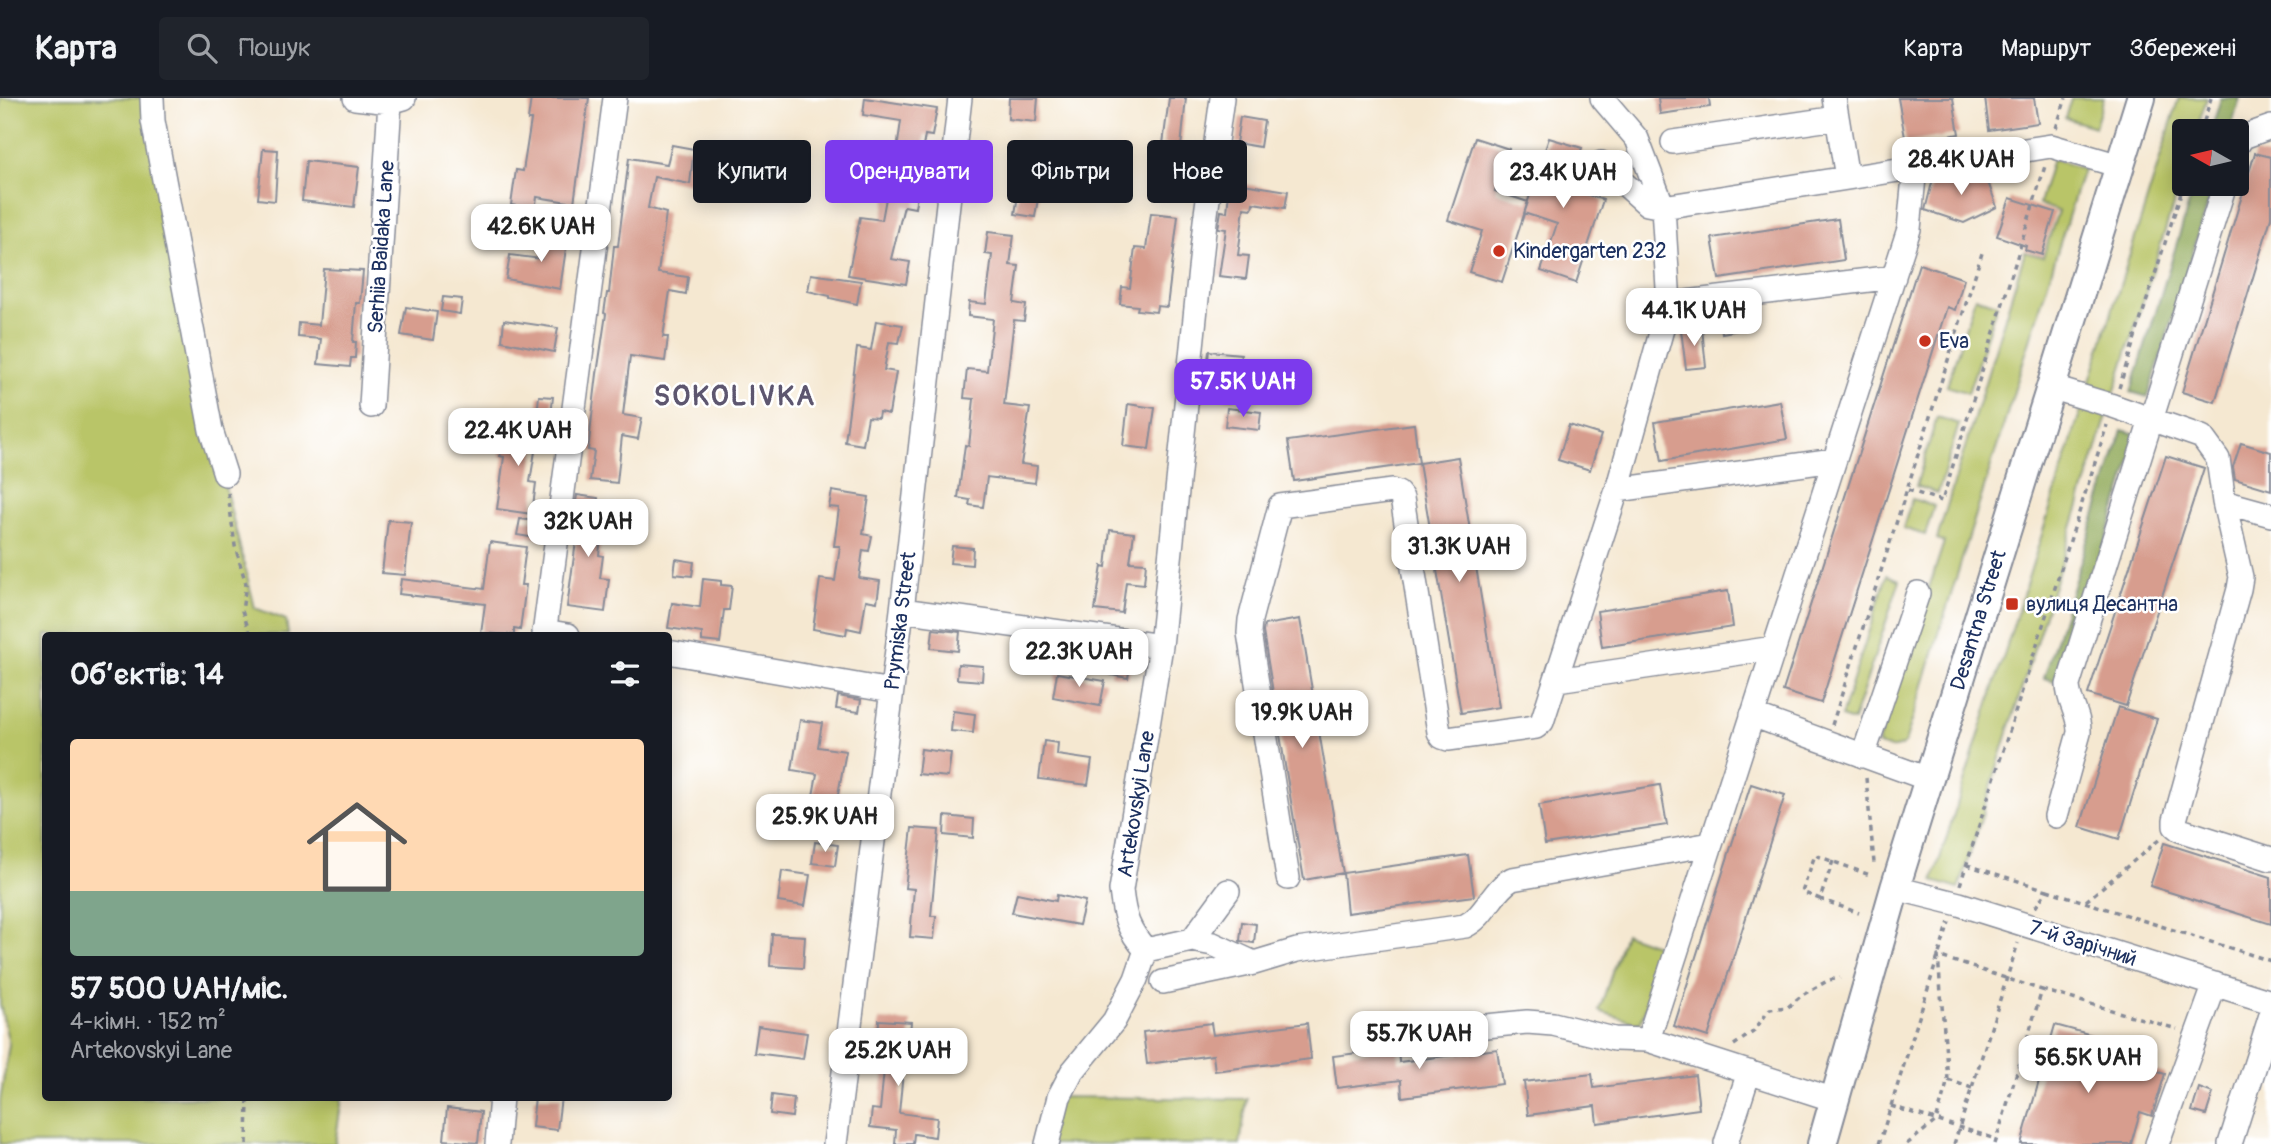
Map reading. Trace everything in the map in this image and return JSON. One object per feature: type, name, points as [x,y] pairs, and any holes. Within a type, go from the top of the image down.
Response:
[{"type":"main road","name":"Desantna Street","points":[[1822,1144],[1928,779],[2141,98]]},
{"type":"street","points":[[152,98],[153,121],[211,429],[225,474]]},
{"type":"street","points":[[355,98],[397,100]]},
{"type":"street","points":[[544,632],[615,98]]},
{"type":"street","name":"Prymiska Street","points":[[835,1144],[902,610],[960,98]]},
{"type":"street","name":"Artekovskyi Lane","points":[[1146,950],[1134,936],[1124,914],[1121,890],[1161,646],[1205,221],[1222,98]]},
{"type":"street","points":[[1288,878],[1249,633],[1250,620],[1280,506],[1392,491],[1398,493],[1402,498],[1439,732],[1442,737],[1448,739],[1536,727],[1542,722],[1617,490],[1669,304],[1663,207],[1637,139],[1602,98]]},
{"type":"street","name":"Serhiia Baidaka Lane","points":[[371,406],[397,100]]},
{"type":"street","points":[[1673,142],[1836,108],[1847,178]]},
{"type":"street","points":[[2249,135],[2271,127]]},
{"type":"street","points":[[1601,163],[1647,204],[1663,207],[2051,146],[2119,166]]},
{"type":"street","points":[[1648,1040],[1909,229],[1915,167]]},
{"type":"street","points":[[2056,816],[2079,733],[2079,722],[2068,696],[2068,685],[2221,196]]},
{"type":"street","points":[[1669,304],[1894,277]]},
{"type":"street","points":[[2050,387],[2202,437],[2218,460],[2224,502],[2241,576],[2175,826],[2180,830],[2271,859]]},
{"type":"street","points":[[1617,490],[1834,460]]},
{"type":"street","points":[[2224,502],[2271,516]]},
{"type":"street","points":[[1863,756],[1918,593]]},
{"type":"street","points":[[902,610],[1161,646]]},
{"type":"street","points":[[1556,680],[1774,649]]},
{"type":"street","points":[[672,654],[891,691]]},
{"type":"street","points":[[1752,715],[1928,779]]},
{"type":"street","points":[[1163,982],[1254,963],[1297,950],[1465,926],[1474,921],[1500,886],[1512,880],[1710,844]]},
{"type":"street","name":"7-й Зарічний","points":[[1895,888],[1955,903],[2271,1002]]},
{"type":"street","points":[[1192,940],[1228,891]]},
{"type":"street","points":[[1047,1144],[1059,1097],[1072,1072],[1114,1021],[1136,979],[1146,950],[1192,940],[1213,944],[1254,963]]},
{"type":"street","points":[[2157,1144],[2215,984]]},
{"type":"street","points":[[2230,1144],[2271,1015]]},
{"type":"street","points":[[1414,1033],[1527,1022],[1553,1024],[1614,1039],[1648,1040],[1835,1100]]},
{"type":"street","points":[[1726,1143],[1749,1072]]},
{"type":"street","points":[[497,1144],[501,1101]]},
{"type":"path","points":[[1908,490],[1942,501],[2066,98]]},
{"type":"path","points":[[2204,119],[2211,98]]},
{"type":"path","points":[[1879,1144],[2180,196]]},
{"type":"path","points":[[1826,743],[1983,250]]},
{"type":"path","points":[[225,474],[235,546],[246,584],[242,611],[250,632]]},
{"type":"path","points":[[1863,756],[1874,863]]},
{"type":"path","points":[[2084,902],[2175,826]]},
{"type":"path","points":[[1859,913],[1802,892],[1815,855],[1870,875]]},
{"type":"path","points":[[1820,899],[1833,861]]},
{"type":"path","points":[[1967,865],[2271,961]]},
{"type":"path","points":[[1954,1144],[2024,924],[2047,890]]},
{"type":"path","points":[[1938,956],[2042,990],[2197,1035]]},
{"type":"path","points":[[1907,1144],[1936,1121],[1948,1080],[1938,956]]},
{"type":"path","points":[[1720,1063],[1727,1052],[1754,1032],[1770,1009],[1788,1007],[1802,995],[1829,980],[1840,978]]},
{"type":"path","points":[[1891,1106],[1959,1127],[1995,1142],[2042,990]]},
{"type":"path","points":[[1948,1080],[1972,1088]]},
{"type":"path","points":[[247,1144],[248,1101]]},
{"type":"green space","points":[[0,98],[152,98],[211,430],[255,608],[286,620],[288,632],[42,632],[42,1101],[342,1101],[335,1144],[0,1144],[0,1101],[9,1044],[0,1005]]},
{"type":"green space","points":[[2071,98],[2104,98],[2095,127],[2065,118]]},
{"type":"green space","points":[[2179,98],[2207,98],[2200,119],[2172,119]]},
{"type":"green space","points":[[2221,98],[2240,98],[2234,119],[2215,119]]},
{"type":"green space","points":[[2172,120],[2172,196],[2176,196],[1959,889],[1933,881]]},
{"type":"green space","points":[[2052,159],[2083,169],[1905,743],[1895,748],[1877,745],[1944,542],[1937,539],[2025,252],[2043,257],[2058,211],[2039,204]]},
{"type":"green space","points":[[2191,196],[2210,196],[2148,397],[2131,392]]},
{"type":"green space","points":[[1975,297],[1997,304],[1968,393],[1947,386]]},
{"type":"green space","points":[[1937,417],[1959,424],[1938,493],[1916,486]]},
{"type":"green space","points":[[2122,430],[2139,435],[2061,683],[2044,678]]},
{"type":"green space","points":[[1912,499],[1934,506],[1925,535],[1903,528]]},
{"type":"green space","points":[[1887,575],[1900,580],[1853,721],[1841,717]]},
{"type":"green space","points":[[1625,934],[1665,948],[1640,1024],[1599,1011]]},
{"type":"green space","points":[[1059,1097],[1247,1099],[1240,1144],[1047,1144]]},
{"type":"building","points":[[531,98],[589,98],[574,203],[537,197],[535,209],[511,205],[516,170],[523,171],[531,120],[528,120]]},
{"type":"building","points":[[865,98],[937,109],[932,136],[925,135],[924,140],[898,140],[901,121],[863,115]]},
{"type":"building","points":[[1009,98],[1038,98],[1036,122],[1008,119]]},
{"type":"building","points":[[1169,98],[1186,98],[1182,140],[1164,140]]},
{"type":"building","points":[[1658,98],[1709,98],[1710,107],[1660,114]]},
{"type":"building","points":[[1898,98],[1953,98],[1959,134],[1906,143]]},
{"type":"building","points":[[1985,98],[2034,98],[2038,123],[1989,130]]},
{"type":"building","points":[[1240,117],[1264,121],[1260,147],[1247,145],[1247,140],[1236,140]]},
{"type":"building","points":[[1475,138],[1509,149],[1495,191],[1528,202],[1502,282],[1469,272],[1482,231],[1448,220]]},
{"type":"building","points":[[1549,138],[1582,148],[1568,188],[1603,200],[1576,283],[1541,271],[1557,224],[1524,213]]},
{"type":"building","points":[[672,145],[693,149],[690,184],[654,177],[648,208],[666,213],[658,273],[688,277],[686,294],[670,291],[663,337],[668,337],[665,361],[630,356],[623,415],[642,418],[638,439],[622,436],[617,483],[590,480],[594,451],[588,450],[606,314],[604,313],[614,246],[618,246],[629,158],[667,164]]},
{"type":"building","points":[[263,149],[278,150],[275,201],[258,199]]},
{"type":"building","points":[[2255,153],[2271,157],[2271,218],[2215,402],[2182,392],[2242,196],[2249,196],[2249,173]]},
{"type":"building","points":[[306,161],[359,167],[354,207],[302,201]]},
{"type":"building","points":[[1984,171],[1997,207],[1964,223],[1925,210],[1933,179],[1946,177],[1961,182],[1964,174],[1971,176],[1973,172]]},
{"type":"building","points":[[1247,185],[1288,191],[1285,208],[1253,203],[1252,209],[1244,208],[1238,255],[1249,256],[1246,279],[1219,276],[1226,229],[1218,228],[1221,211],[1227,212],[1228,203],[1247,203]]},
{"type":"building","points":[[2010,198],[2055,212],[2042,255],[1997,236]]},
{"type":"building","points":[[885,203],[916,203],[915,208],[904,206],[891,259],[910,262],[906,284],[848,275],[860,217],[882,220]]},
{"type":"building","points":[[1017,203],[1037,203],[1035,217],[1015,214]]},
{"type":"building","points":[[1151,213],[1178,216],[1167,307],[1157,306],[1156,312],[1137,310],[1138,306],[1120,304],[1122,287],[1130,288],[1135,248],[1146,249]]},
{"type":"building","points":[[1838,219],[1844,260],[1719,279],[1712,238]]},
{"type":"building","points":[[545,232],[568,235],[560,289],[506,279],[510,255],[541,259]]},
{"type":"building","points":[[988,232],[1014,235],[1010,265],[1019,266],[1014,303],[1026,305],[1024,321],[1014,320],[1004,405],[1030,408],[1021,464],[1037,466],[1035,483],[987,477],[983,507],[969,505],[970,500],[958,498],[965,445],[969,446],[974,399],[964,398],[967,369],[987,371],[993,319],[968,316],[969,302],[986,304],[992,255],[985,254]]},
{"type":"building","points":[[1919,264],[1964,279],[1955,310],[1947,307],[1821,703],[1783,691]]},
{"type":"building","points":[[324,269],[363,271],[360,303],[356,303],[353,342],[356,342],[355,358],[351,358],[350,367],[318,364],[321,339],[298,337],[299,323],[319,325]]},
{"type":"building","points":[[811,274],[861,281],[857,304],[808,291]]},
{"type":"building","points":[[443,297],[462,299],[460,314],[441,311]]},
{"type":"building","points":[[406,307],[437,312],[433,340],[401,335]]},
{"type":"building","points":[[1746,313],[1749,328],[1722,333],[1720,317]]},
{"type":"building","points":[[504,320],[558,328],[554,352],[502,341]]},
{"type":"building","points":[[876,321],[903,325],[899,343],[889,342],[884,370],[896,372],[889,414],[879,412],[878,418],[868,417],[863,445],[845,442],[857,348],[871,350]]},
{"type":"building","points":[[1702,328],[1706,367],[1686,369],[1681,330]]},
{"type":"building","points":[[1209,351],[1241,354],[1235,400],[1204,396]]},
{"type":"building","points":[[539,396],[553,397],[551,416],[537,415]]},
{"type":"building","points":[[1780,401],[1787,439],[1662,461],[1655,422]]},
{"type":"building","points":[[1128,404],[1155,408],[1149,449],[1123,446]]},
{"type":"building","points":[[1227,408],[1261,412],[1259,430],[1225,426]]},
{"type":"building","points":[[505,422],[539,427],[530,482],[536,483],[532,514],[497,509],[504,457],[500,456]]},
{"type":"building","points":[[1414,424],[1419,463],[1294,481],[1288,441]]},
{"type":"building","points":[[1569,425],[1601,435],[1590,470],[1558,460]]},
{"type":"building","points":[[2241,443],[2271,452],[2271,490],[2235,479],[2233,467]]},
{"type":"building","points":[[2166,456],[2204,468],[2126,706],[2088,694]]},
{"type":"building","points":[[1458,457],[1499,707],[1461,713],[1419,463]]},
{"type":"building","points":[[832,491],[869,497],[863,534],[872,536],[869,551],[863,550],[859,578],[880,581],[877,602],[866,600],[861,631],[847,628],[846,635],[813,629],[820,579],[835,581],[840,546],[834,546],[839,508],[829,507]]},
{"type":"building","points":[[577,495],[598,498],[596,515],[603,516],[599,555],[603,556],[600,578],[609,579],[605,612],[567,607],[578,527],[572,527]]},
{"type":"building","points":[[520,519],[545,522],[542,539],[517,535]]},
{"type":"building","points":[[388,520],[411,522],[405,575],[382,573]]},
{"type":"building","points":[[1110,530],[1134,533],[1130,562],[1146,563],[1144,584],[1126,582],[1122,613],[1095,610],[1102,566],[1106,567]]},
{"type":"building","points":[[490,542],[526,547],[521,585],[526,585],[520,630],[481,632],[485,604],[399,594],[401,579],[484,589]]},
{"type":"building","points":[[952,546],[973,548],[972,565],[950,563]]},
{"type":"building","points":[[676,559],[694,562],[692,576],[674,574]]},
{"type":"building","points":[[703,579],[721,581],[721,585],[732,586],[729,610],[724,610],[720,643],[702,641],[702,633],[668,628],[672,603],[700,607]]},
{"type":"building","points":[[1728,591],[1733,627],[1602,647],[1597,611]]},
{"type":"building","points":[[1300,619],[1343,873],[1304,880],[1263,632],[1264,625]]},
{"type":"building","points":[[933,629],[960,632],[958,651],[931,648]]},
{"type":"building","points":[[1114,658],[1131,661],[1128,678],[1111,675]]},
{"type":"building","points":[[958,664],[983,666],[982,681],[957,679]]},
{"type":"building","points":[[1057,673],[1105,681],[1100,706],[1053,697]]},
{"type":"building","points":[[838,696],[861,700],[859,712],[836,709]]},
{"type":"building","points":[[2118,707],[2157,719],[2119,839],[2080,827]]},
{"type":"building","points":[[953,711],[975,714],[973,733],[951,731]]},
{"type":"building","points":[[800,720],[822,723],[818,747],[846,751],[837,800],[813,796],[817,774],[792,770]]},
{"type":"building","points":[[1044,741],[1058,743],[1057,755],[1092,760],[1088,785],[1039,779]]},
{"type":"building","points":[[921,749],[951,753],[948,777],[918,774]]},
{"type":"building","points":[[1751,784],[1785,795],[1708,1037],[1674,1026]]},
{"type":"building","points":[[1660,785],[1667,825],[1545,844],[1539,805]]},
{"type":"building","points":[[945,816],[974,819],[973,838],[944,835]]},
{"type":"building","points":[[912,828],[939,830],[931,916],[936,916],[934,939],[910,937],[914,889],[905,888]]},
{"type":"building","points":[[815,842],[838,845],[835,866],[812,863]]},
{"type":"building","points":[[2164,843],[2271,877],[2271,924],[2150,886]]},
{"type":"building","points":[[1468,855],[1474,896],[1347,913],[1343,873]]},
{"type":"building","points":[[782,871],[810,875],[805,906],[778,902]]},
{"type":"building","points":[[1017,893],[1056,901],[1057,895],[1085,901],[1079,925],[1012,913]]},
{"type":"building","points":[[1242,922],[1256,924],[1254,943],[1240,941]]},
{"type":"building","points":[[772,934],[805,936],[803,968],[770,966]]},
{"type":"building","points":[[879,1020],[911,1022],[909,1042],[906,1042],[899,1113],[937,1118],[935,1137],[914,1134],[913,1144],[895,1144],[896,1130],[870,1127],[872,1109],[880,1110],[887,1040],[878,1040]]},
{"type":"building","points":[[1211,1023],[1213,1035],[1307,1023],[1311,1059],[1215,1071],[1213,1055],[1147,1064],[1143,1032]]},
{"type":"building","points":[[2055,1025],[2103,1038],[2099,1055],[2165,1074],[2152,1116],[2140,1112],[2131,1144],[2021,1144]]},
{"type":"building","points":[[758,1026],[807,1033],[803,1059],[754,1053]]},
{"type":"building","points":[[1398,1048],[1399,1062],[1497,1049],[1502,1084],[1402,1097],[1401,1080],[1337,1088],[1333,1056]]},
{"type":"building","points":[[1592,1074],[1594,1088],[1695,1075],[1699,1109],[1597,1123],[1595,1106],[1528,1115],[1524,1082]]},
{"type":"building","points":[[2199,1088],[2213,1093],[2206,1115],[2192,1111]]},
{"type":"building","points":[[772,1095],[794,1098],[792,1117],[770,1114]]},
{"type":"building","points":[[535,1101],[561,1101],[557,1130],[532,1127]]},
{"type":"building","points":[[447,1108],[481,1112],[478,1143],[444,1140]]},
{"type":"place","name":"Kindergarten 232","points":[[1499,251]]},
{"type":"place","name":"Eva","points":[[1925,341]]},
{"type":"place","name":"вулиця Десантна","points":[[2012,604]]},
{"type":"district","name":"SOKOLIVKA","points":[[735,395]]}]
